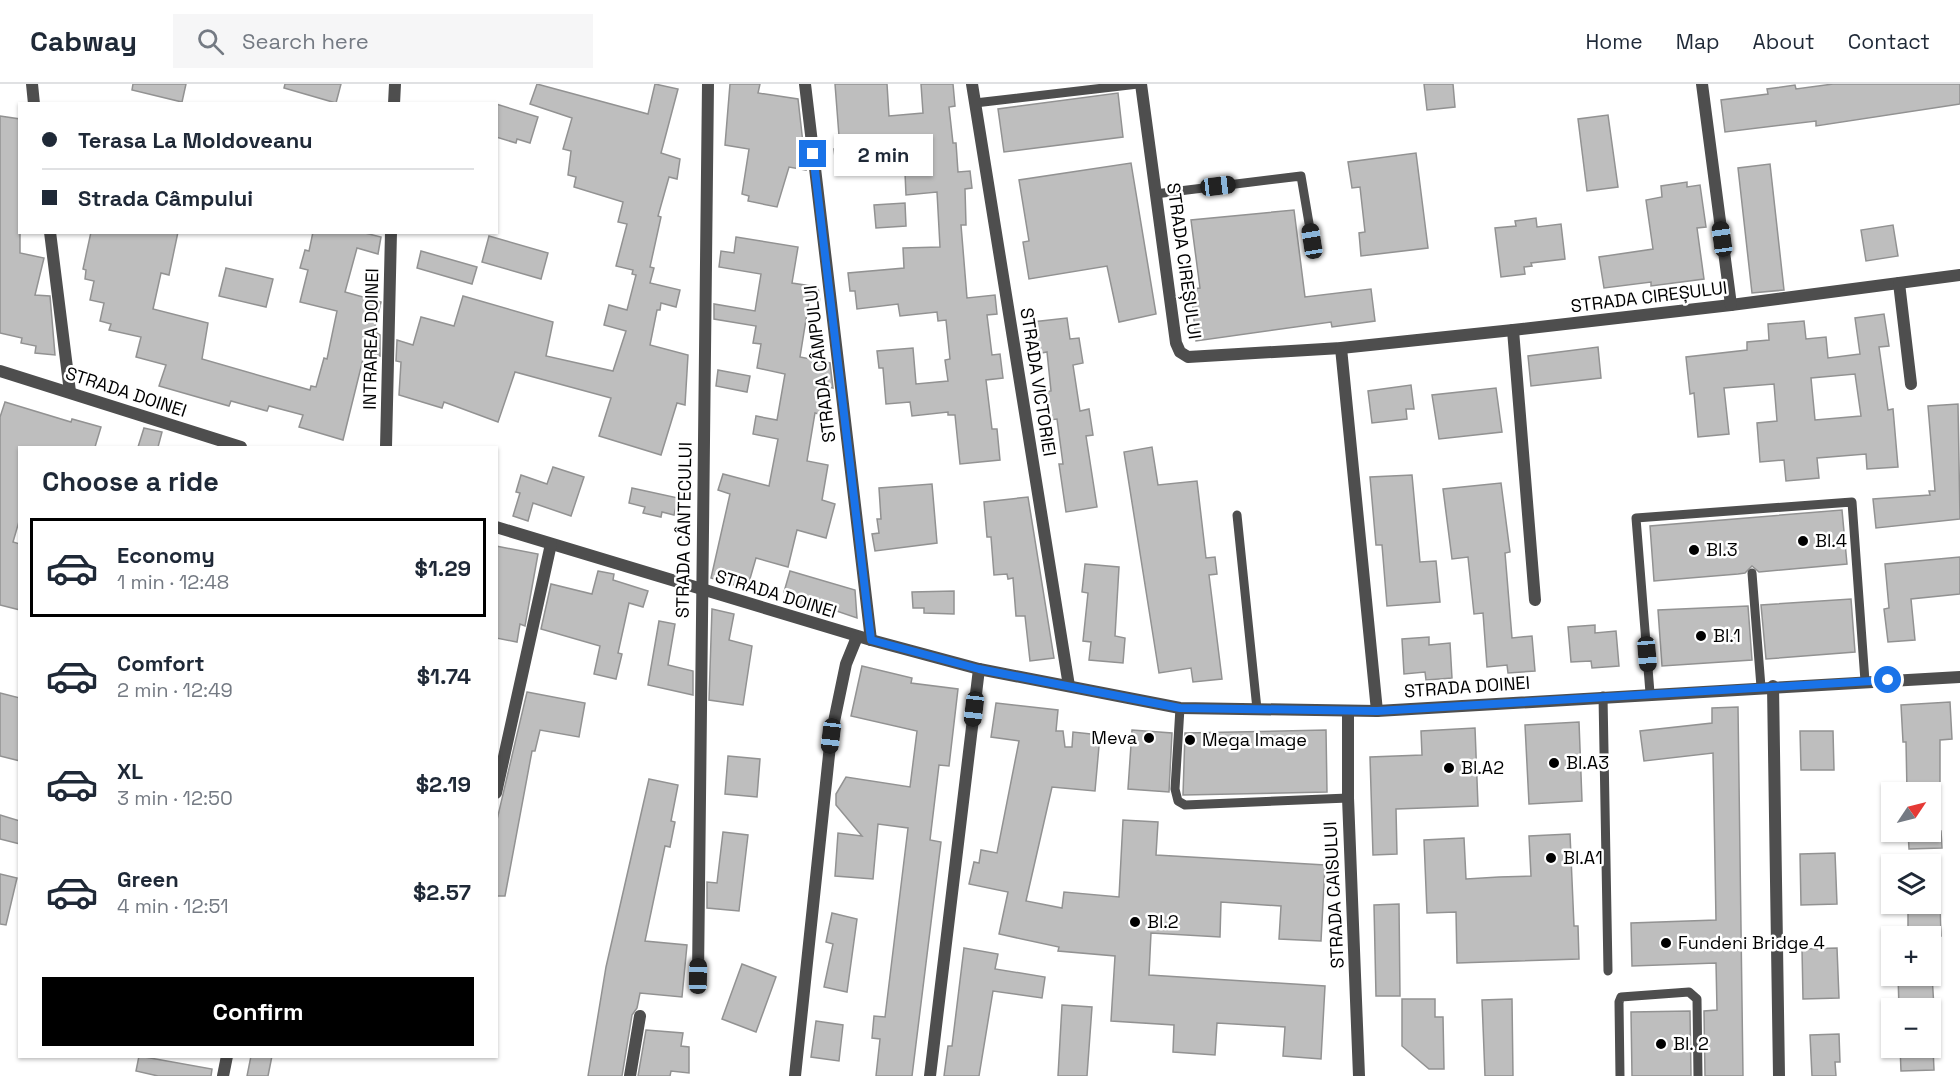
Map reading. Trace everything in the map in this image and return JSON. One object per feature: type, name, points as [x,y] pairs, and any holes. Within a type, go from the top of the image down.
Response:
[{"type":"street","points":[[32,84],[34,102]]},
{"type":"street","points":[[394,84],[394,102]]},
{"type":"street","name":"STRADA CÂNTECULUI","points":[[698,976],[708,84]]},
{"type":"street","name":"STRADA CÂMPULUI","points":[[805,84],[871,640]]},
{"type":"street","name":"STRADA VICTORIEI","points":[[972,84],[1069,686]]},
{"type":"street","name":"STRADA CIREȘULUI","points":[[1139,84],[1176,343],[1180,352],[1188,357],[1341,348],[1513,330],[1731,305],[1960,275]]},
{"type":"street","points":[[1702,84],[1731,305]]},
{"type":"street","points":[[50,234],[70,392]]},
{"type":"street","name":"INTRAREA DOINEI","points":[[386,446],[391,234]]},
{"type":"street","points":[[1899,283],[1911,384]]},
{"type":"street","points":[[1513,330],[1535,600]]},
{"type":"street","points":[[1341,348],[1377,711]]},
{"type":"street","name":"STRADA DOINEI","points":[[0,371],[239,446]]},
{"type":"street","name":"STRADA DOINEI","points":[[498,528],[857,637],[979,669],[1180,708],[1377,711],[1767,686],[1960,677]]},
{"type":"street","points":[[498,784],[551,544]]},
{"type":"street","points":[[795,1076],[831,736],[846,664],[857,637]]},
{"type":"street","points":[[930,1076],[979,669]]},
{"type":"street","points":[[1767,686],[1779,1076]]},
{"type":"street","name":"STRADA CAISULUI","points":[[1348,712],[1348,798],[1359,1076]]},
{"type":"street","points":[[630,1076],[640,1016]]},
{"type":"street","points":[[223,1076],[227,1058]]},
{"type":"lane","points":[[975,103],[1139,84]]},
{"type":"lane","points":[[1155,194],[1301,176],[1312,241]]},
{"type":"lane","points":[[1650,693],[1636,518],[1852,502],[1865,681]]},
{"type":"lane","points":[[1237,515],[1257,709]]},
{"type":"lane","points":[[1752,573],[1767,686]]},
{"type":"lane","points":[[1603,696],[1608,971]]},
{"type":"lane","points":[[1180,708],[1175,789],[1178,801],[1185,805],[1348,798]]},
{"type":"lane","points":[[1620,1076],[1619,1002],[1621,998],[1689,992],[1697,999],[1698,1076]]},
{"type":"building","points":[[133,84],[186,84],[182,102],[132,90]]},
{"type":"building","points":[[285,84],[341,84],[336,102],[284,88]]},
{"type":"building","points":[[537,84],[648,114],[655,84],[678,89],[661,153],[680,159],[677,179],[669,177],[658,216],[661,217],[650,267],[654,268],[650,283],[680,290],[676,307],[661,303],[660,310],[657,310],[650,345],[688,355],[685,405],[677,403],[661,455],[599,436],[611,398],[515,372],[498,422],[444,402],[442,408],[399,395],[401,362],[396,361],[397,340],[413,345],[421,317],[454,326],[463,296],[553,322],[546,356],[613,371],[626,331],[604,325],[609,305],[627,310],[636,275],[632,274],[633,270],[616,266],[627,224],[618,222],[623,202],[574,187],[576,177],[568,175],[571,151],[563,149],[572,118],[530,104]]},
{"type":"building","points":[[730,84],[760,84],[758,93],[798,99],[806,170],[789,167],[777,207],[748,201],[749,196],[742,194],[749,149],[725,145]]},
{"type":"building","points":[[835,84],[887,84],[889,116],[923,113],[921,84],[953,84],[955,106],[949,107],[953,143],[956,143],[958,172],[970,171],[972,188],[965,189],[966,225],[961,225],[967,298],[995,295],[997,314],[987,315],[992,355],[1000,354],[1003,378],[986,380],[992,429],[997,429],[1000,460],[960,464],[955,415],[948,415],[948,412],[912,416],[910,402],[886,404],[883,368],[879,368],[877,351],[913,348],[916,384],[948,381],[945,360],[950,359],[946,320],[938,321],[937,312],[900,316],[898,304],[857,309],[855,291],[850,291],[848,273],[904,268],[903,248],[940,247],[937,192],[906,195],[905,173],[837,175],[834,149],[840,149]]},
{"type":"building","points":[[1424,84],[1453,84],[1455,107],[1427,110]]},
{"type":"building","points":[[1833,84],[1960,84],[1960,104],[1816,126],[1816,121],[1725,132],[1721,100],[1768,94],[1767,89],[1795,85],[1796,89]]},
{"type":"building","points":[[1118,93],[1123,137],[1004,152],[998,109]]},
{"type":"building","points":[[498,105],[538,117],[530,143],[517,139],[516,143],[498,138]]},
{"type":"building","points":[[1608,115],[1618,187],[1587,191],[1578,119]]},
{"type":"building","points":[[0,116],[18,119],[20,253],[44,258],[35,295],[50,296],[55,355],[35,353],[36,346],[21,343],[22,338],[0,333]]},
{"type":"building","points":[[1416,153],[1428,248],[1361,256],[1359,233],[1365,232],[1360,187],[1352,188],[1348,162]]},
{"type":"building","points":[[1131,163],[1156,314],[1119,322],[1107,266],[1029,279],[1023,242],[1029,241],[1019,180]]},
{"type":"building","points":[[1770,164],[1784,290],[1752,293],[1738,168]]},
{"type":"building","points":[[1687,182],[1687,187],[1700,185],[1706,227],[1697,228],[1704,279],[1651,286],[1651,282],[1604,288],[1599,257],[1653,249],[1646,200],[1662,197],[1661,186]]},
{"type":"building","points":[[905,203],[906,226],[876,228],[874,205]]},
{"type":"building","points":[[1294,210],[1305,297],[1371,289],[1375,321],[1332,327],[1331,322],[1196,341],[1191,289],[1200,288],[1191,220]]},
{"type":"building","points":[[1536,218],[1537,227],[1561,224],[1565,259],[1531,263],[1532,266],[1524,267],[1525,274],[1501,277],[1495,228],[1516,226],[1515,221]]},
{"type":"building","points":[[1893,225],[1898,256],[1866,261],[1861,230]]},
{"type":"building","points":[[91,234],[178,234],[169,275],[161,273],[153,309],[208,323],[202,359],[310,390],[311,386],[316,387],[324,358],[327,359],[337,311],[300,302],[308,270],[300,268],[305,250],[309,251],[313,234],[369,234],[381,237],[378,254],[357,248],[345,292],[381,302],[374,331],[380,335],[380,356],[365,351],[343,440],[299,427],[303,415],[269,406],[267,411],[231,401],[229,406],[159,386],[166,365],[136,357],[141,337],[109,330],[111,324],[100,321],[104,303],[90,300],[94,281],[85,279],[86,270],[83,269]]},
{"type":"building","points":[[489,236],[548,253],[541,279],[482,262]]},
{"type":"building","points":[[736,237],[798,247],[792,283],[818,287],[820,303],[809,301],[800,357],[830,363],[833,388],[824,386],[819,414],[815,413],[807,461],[828,465],[822,500],[835,504],[826,538],[797,530],[788,567],[756,558],[747,589],[711,578],[730,494],[718,490],[723,474],[769,486],[778,439],[753,434],[756,416],[777,420],[785,374],[757,368],[761,344],[753,343],[756,326],[714,319],[714,304],[755,311],[761,274],[719,267],[721,251],[734,253]]},
{"type":"building","points":[[421,251],[477,267],[472,284],[417,268]]},
{"type":"building","points":[[226,268],[273,279],[266,307],[219,296]]},
{"type":"building","points":[[1884,314],[1889,346],[1879,347],[1888,410],[1893,409],[1898,467],[1867,469],[1866,454],[1817,458],[1819,478],[1786,481],[1784,460],[1760,462],[1757,423],[1777,421],[1774,384],[1724,388],[1729,434],[1698,437],[1694,393],[1690,394],[1686,357],[1747,350],[1747,342],[1769,340],[1768,324],[1804,321],[1806,339],[1826,337],[1828,358],[1860,354],[1855,318]],"holes":[[[1855,374],[1861,416],[1815,420],[1811,378]]]},
{"type":"building","points":[[1067,318],[1070,339],[1079,338],[1083,363],[1073,365],[1080,411],[1089,409],[1093,435],[1086,436],[1097,507],[1066,512],[1059,464],[1063,464],[1057,419],[1049,420],[1045,392],[1051,391],[1047,352],[1036,354],[1032,322]]},
{"type":"building","points":[[1598,347],[1601,378],[1531,386],[1528,356]]},
{"type":"building","points":[[718,370],[750,376],[747,392],[716,386]]},
{"type":"building","points":[[1411,385],[1414,409],[1406,409],[1407,419],[1372,423],[1368,391]]},
{"type":"building","points":[[1496,388],[1502,432],[1439,439],[1432,395]]},
{"type":"building","points":[[5,402],[71,422],[72,419],[101,427],[95,446],[18,446],[18,525],[13,542],[18,543],[18,610],[0,605],[0,417]]},
{"type":"building","points":[[1958,404],[1960,519],[1876,528],[1873,499],[1930,495],[1929,491],[1935,491],[1928,406]]},
{"type":"building","points":[[144,428],[162,432],[158,446],[138,446]]},
{"type":"building","points":[[1152,447],[1158,485],[1197,481],[1206,558],[1215,557],[1217,574],[1209,575],[1222,679],[1193,682],[1191,668],[1159,673],[1124,452]]},
{"type":"building","points":[[553,467],[584,477],[571,516],[533,503],[528,521],[513,516],[520,493],[516,492],[521,475],[547,484]]},
{"type":"building","points":[[1412,475],[1420,562],[1436,561],[1440,602],[1387,606],[1382,545],[1376,545],[1370,477]]},
{"type":"building","points":[[1501,483],[1510,552],[1505,553],[1512,638],[1532,636],[1535,671],[1508,673],[1507,665],[1487,667],[1483,613],[1474,614],[1468,557],[1452,559],[1443,489]]},
{"type":"building","points":[[932,484],[937,543],[875,551],[872,534],[879,533],[877,519],[881,519],[879,488]]},
{"type":"building","points":[[632,488],[678,498],[674,515],[662,512],[661,517],[643,513],[645,507],[629,503]]},
{"type":"building","points":[[1028,497],[1054,658],[1030,661],[1025,616],[1016,616],[1013,578],[1008,579],[1007,574],[994,575],[991,537],[987,537],[984,502]]},
{"type":"building","points":[[1842,510],[1847,564],[1759,572],[1752,566],[1745,573],[1654,581],[1650,526]]},
{"type":"building","points":[[498,546],[538,554],[525,626],[520,624],[517,642],[498,638]]},
{"type":"building","points":[[1960,557],[1960,594],[1911,599],[1915,640],[1888,642],[1884,609],[1889,608],[1885,564]]},
{"type":"building","points":[[1085,564],[1119,567],[1115,636],[1125,638],[1123,663],[1089,660],[1091,642],[1083,641],[1088,593],[1082,592]]},
{"type":"building","points":[[598,571],[614,574],[613,580],[648,591],[643,607],[629,603],[618,653],[622,654],[616,679],[594,674],[600,646],[541,629],[551,584],[592,594]]},
{"type":"building","points":[[790,571],[855,590],[857,618],[819,605],[818,610],[791,602],[793,594],[784,592]]},
{"type":"building","points":[[954,591],[954,614],[924,613],[924,608],[913,608],[912,592]]},
{"type":"building","points":[[1851,599],[1855,652],[1766,659],[1761,605]]},
{"type":"building","name":"Bl.1","points":[[1748,606],[1752,660],[1662,666],[1658,610]]},
{"type":"building","points":[[712,609],[734,614],[729,640],[752,646],[743,705],[709,700]]},
{"type":"building","points":[[659,621],[675,624],[668,665],[693,671],[693,695],[648,685]]},
{"type":"building","points":[[1595,625],[1595,633],[1616,631],[1619,666],[1592,668],[1591,661],[1571,662],[1568,627]]},
{"type":"building","points":[[1429,637],[1429,645],[1450,643],[1452,678],[1426,680],[1425,672],[1404,674],[1402,639]]},
{"type":"building","points":[[862,666],[912,678],[911,683],[958,689],[949,766],[939,765],[930,840],[941,842],[912,1076],[876,1076],[880,1039],[872,1038],[874,1016],[885,1017],[908,828],[878,824],[873,879],[835,876],[838,833],[862,836],[836,805],[836,794],[846,777],[910,787],[917,731],[851,716]]},
{"type":"building","points":[[527,692],[585,703],[579,737],[540,730],[535,751],[532,751],[505,896],[498,896],[498,815]]},
{"type":"building","points":[[0,693],[18,698],[18,760],[0,756]]},
{"type":"building","points":[[1950,702],[1952,739],[1940,740],[1940,782],[1907,782],[1906,742],[1903,742],[1901,705]]},
{"type":"building","points":[[996,703],[1058,710],[1056,731],[1063,731],[1065,747],[1072,747],[1073,732],[1100,735],[1095,791],[1052,787],[1026,901],[1062,908],[1064,892],[1119,897],[1123,820],[1158,822],[1156,855],[1325,865],[1321,941],[1279,939],[1281,906],[1221,902],[1220,937],[1151,933],[1149,975],[1325,986],[1321,1059],[1283,1056],[1285,1027],[1217,1023],[1215,1055],[1173,1052],[1174,1025],[1111,1021],[1115,956],[1058,951],[1059,947],[999,934],[1008,892],[969,884],[974,862],[979,863],[981,850],[997,853],[1019,741],[991,737]]},
{"type":"building","points":[[1738,707],[1743,1076],[1705,1076],[1704,1011],[1717,1010],[1716,963],[1632,966],[1631,923],[1716,920],[1713,753],[1644,761],[1640,731],[1712,723],[1712,708]]},
{"type":"building","name":"Bl.A3","points":[[1579,722],[1582,801],[1529,804],[1525,725]]},
{"type":"building","points":[[1475,728],[1478,806],[1396,809],[1397,854],[1373,855],[1370,757],[1422,755],[1421,731]]},
{"type":"building","points":[[1132,730],[1172,733],[1169,792],[1128,789]]},
{"type":"building","points":[[1326,730],[1327,792],[1183,795],[1185,733]]},
{"type":"building","points":[[1800,731],[1833,731],[1834,770],[1801,770]]},
{"type":"building","points":[[728,756],[760,759],[757,797],[725,794]]},
{"type":"building","points":[[649,779],[678,785],[671,821],[675,822],[670,847],[665,846],[645,941],[687,945],[682,997],[640,993],[637,1008],[632,1015],[622,1076],[588,1076],[606,967]]},
{"type":"building","points":[[0,815],[18,820],[18,844],[0,839]]},
{"type":"building","points":[[1941,831],[1942,848],[1909,849],[1909,842],[1941,842]]},
{"type":"building","points":[[723,832],[748,835],[739,911],[707,908],[707,882],[717,883]]},
{"type":"building","points":[[1570,834],[1574,926],[1578,926],[1579,959],[1457,963],[1456,912],[1427,913],[1424,840],[1464,838],[1466,879],[1531,876],[1529,836]]},
{"type":"building","points":[[1835,853],[1837,904],[1801,905],[1800,854]]},
{"type":"building","points":[[0,874],[17,878],[6,925],[0,924]]},
{"type":"building","points":[[1399,904],[1400,996],[1376,996],[1374,905]]},
{"type":"building","points":[[832,913],[857,919],[847,992],[824,987],[833,944],[826,942]]},
{"type":"building","points":[[1908,914],[1940,914],[1941,926],[1908,926]]},
{"type":"building","points":[[964,948],[998,954],[995,969],[1045,977],[1042,998],[993,991],[979,1076],[944,1076],[948,1046],[952,1046]]},
{"type":"building","points":[[1837,948],[1839,998],[1803,999],[1802,949]]},
{"type":"building","points":[[742,964],[776,977],[756,1032],[722,1019]]},
{"type":"building","points":[[1898,986],[1933,986],[1933,998],[1899,998]]},
{"type":"building","points":[[1402,999],[1435,999],[1435,1017],[1443,1017],[1444,1069],[1429,1069],[1402,1046]]},
{"type":"building","points":[[1512,999],[1513,1076],[1485,1076],[1482,1000]]},
{"type":"building","points":[[1062,1005],[1092,1007],[1087,1076],[1058,1076]]},
{"type":"building","name":"Bl. 2","points":[[1690,1011],[1691,1076],[1632,1076],[1631,1012]]},
{"type":"building","points":[[816,1021],[843,1025],[839,1061],[811,1057]]},
{"type":"building","points":[[646,1030],[683,1033],[681,1046],[689,1047],[689,1073],[671,1071],[670,1076],[638,1076]]},
{"type":"building","points":[[1839,1034],[1840,1062],[1835,1062],[1836,1076],[1812,1076],[1810,1035]]},
{"type":"building","points":[[139,1058],[212,1069],[211,1076],[158,1076],[136,1071]]},
{"type":"building","points":[[251,1058],[272,1058],[268,1076],[247,1076]]},
{"type":"building","points":[[1900,1058],[1933,1058],[1934,1070],[1901,1071]]},
{"type":"place","name":"Bl.4","points":[[1803,541]]},
{"type":"place","name":"Bl.3","points":[[1694,550]]},
{"type":"place","name":"Bl.1","points":[[1701,636]]},
{"type":"place","name":"Meva","points":[[1149,738]]},
{"type":"place","name":"Mega Image","points":[[1190,740]]},
{"type":"place","name":"Bl.A3","points":[[1554,763]]},
{"type":"place","name":"Bl.A2","points":[[1449,768]]},
{"type":"place","name":"Bl.A1","points":[[1551,858]]},
{"type":"place","name":"Bl.2","points":[[1135,922]]},
{"type":"place","name":"Fundeni Bridge 4","points":[[1666,943]]},
{"type":"place","name":"Bl. 2","points":[[1661,1044]]},
{"type":"route","points":[[813,154],[871,640],[979,669],[1180,708],[1377,711],[1888,680]]}]
